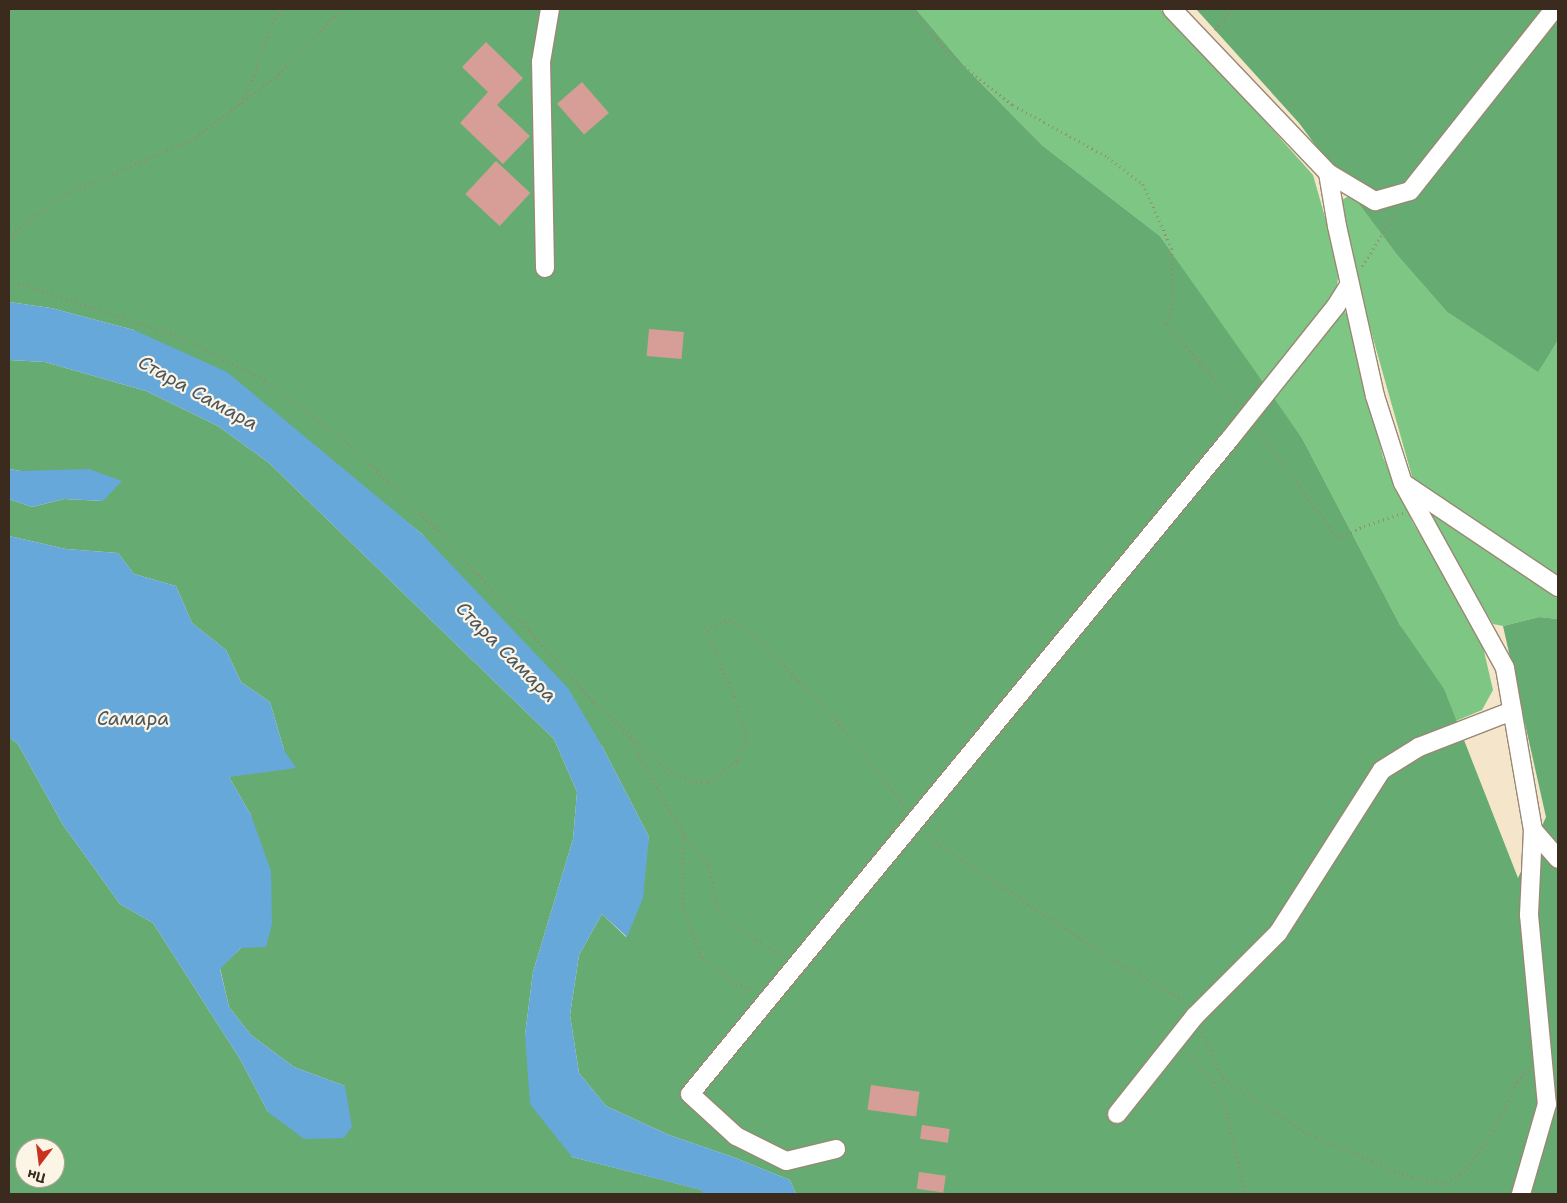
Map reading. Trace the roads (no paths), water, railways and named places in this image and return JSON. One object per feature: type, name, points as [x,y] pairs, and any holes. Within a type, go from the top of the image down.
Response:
[{"type":"lane","points":[[544,268],[541,62],[550,9]]},
{"type":"lane","points":[[1172,9],[1328,173],[1375,201],[1410,191],[1554,9]]},
{"type":"lane","points":[[1328,173],[1375,396],[1403,483],[1505,668],[1533,830],[1529,915],[1547,1104],[1521,1194]]},
{"type":"lane","points":[[836,1148],[786,1161],[736,1136],[690,1094],[1248,416],[1336,306],[1350,284]]},
{"type":"lane","points":[[1403,483],[1558,587]]},
{"type":"lane","points":[[1117,1114],[1195,1016],[1278,933],[1382,770],[1419,747],[1512,711]]},
{"type":"lane","points":[[1533,830],[1558,859]]},
{"type":"water","name":"Стара Самара","points":[[9,302],[51,308],[134,330],[227,372],[422,534],[568,688],[602,746],[649,837],[643,898],[627,937],[602,914],[579,955],[570,1015],[579,1073],[606,1106],[669,1135],[733,1157],[790,1180],[796,1194],[704,1194],[701,1190],[572,1157],[530,1104],[525,1035],[533,972],[573,839],[577,792],[554,739],[269,463],[218,426],[146,391],[45,362],[9,360]]},
{"type":"water","points":[[9,469],[21,471],[89,469],[122,481],[103,501],[64,499],[32,507],[9,499]]},
{"type":"water","name":"Самара","points":[[9,536],[66,549],[118,553],[134,574],[176,586],[192,623],[226,650],[241,682],[270,702],[284,750],[296,768],[229,777],[251,815],[271,871],[272,924],[266,947],[241,948],[220,969],[229,1007],[251,1035],[294,1067],[345,1086],[352,1127],[344,1138],[304,1139],[268,1112],[240,1059],[153,923],[120,904],[63,825],[18,744],[9,737]]}]
